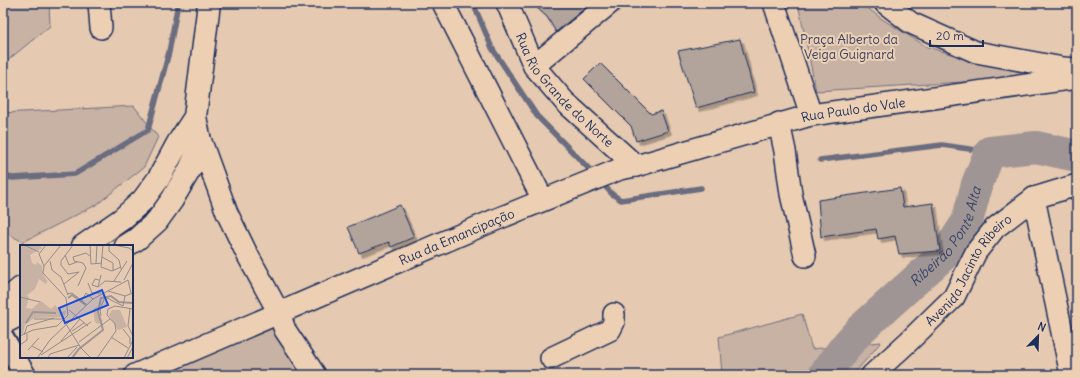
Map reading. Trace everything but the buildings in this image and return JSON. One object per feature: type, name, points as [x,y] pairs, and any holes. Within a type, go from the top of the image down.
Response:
[{"type":"main road","points":[[128,245],[137,239],[156,221],[172,200],[190,169],[198,150],[197,127],[209,3]]},
{"type":"main road","points":[[84,245],[122,219],[143,200],[159,178],[178,142],[197,127]]},
{"type":"street","points":[[99,3],[101,28]]},
{"type":"street","points":[[443,3],[543,200]]},
{"type":"street","name":"Rua Rio Grande do Norte","points":[[507,3],[534,66],[565,102],[628,167]]},
{"type":"street","points":[[534,66],[610,3]]},
{"type":"street","points":[[774,3],[811,115]]},
{"type":"street","points":[[885,3],[911,23],[976,52],[1077,69]]},
{"type":"street","name":"Rua Paulo do Vale","points":[[628,167],[811,115],[1077,78]]},
{"type":"street","points":[[779,123],[785,151],[788,177],[805,256]]},
{"type":"street","points":[[197,127],[227,213],[279,313],[285,330],[315,375]]},
{"type":"street","name":"Rua da Emancipação","points":[[136,375],[543,200],[628,167]]},
{"type":"street","name":"Avenida Jacinto Ribeiro","points":[[872,375],[954,297],[976,252],[995,228],[1034,198],[1077,185]]},
{"type":"street","points":[[1034,198],[1071,375]]},
{"type":"street","points":[[9,312],[20,355]]},
{"type":"street","points":[[551,358],[610,330],[614,322],[614,314]]},
{"type":"street","points":[[21,358],[25,375]]},
{"type":"green space","points":[[3,3],[49,3],[50,26],[3,64]]},
{"type":"green space","name":"Praça Alberto da Veiga Guignard","points":[[798,3],[861,3],[882,19],[927,47],[985,64],[1059,76],[816,91]]},
{"type":"green space","points":[[134,106],[158,137],[144,167],[96,205],[23,242],[3,231],[3,113]]},
{"type":"green space","points":[[802,314],[812,349],[881,342],[853,375],[722,375],[719,337]]},
{"type":"green space","points":[[274,322],[309,375],[155,375]]},
{"type":"waterway","points":[[3,176],[13,178],[75,174],[148,130],[169,52],[178,3]]},
{"type":"waterway","points":[[473,3],[492,48],[537,116],[595,175]]},
{"type":"waterway","points":[[820,160],[942,145],[990,152]]},
{"type":"waterway","name":"Ribeirão Ponte Alta","points":[[824,375],[844,348],[861,329],[948,251],[967,222],[977,184],[990,152],[1036,147],[1077,156]]},
{"type":"waterway","points":[[601,182],[612,194],[621,200],[701,188]]}]
